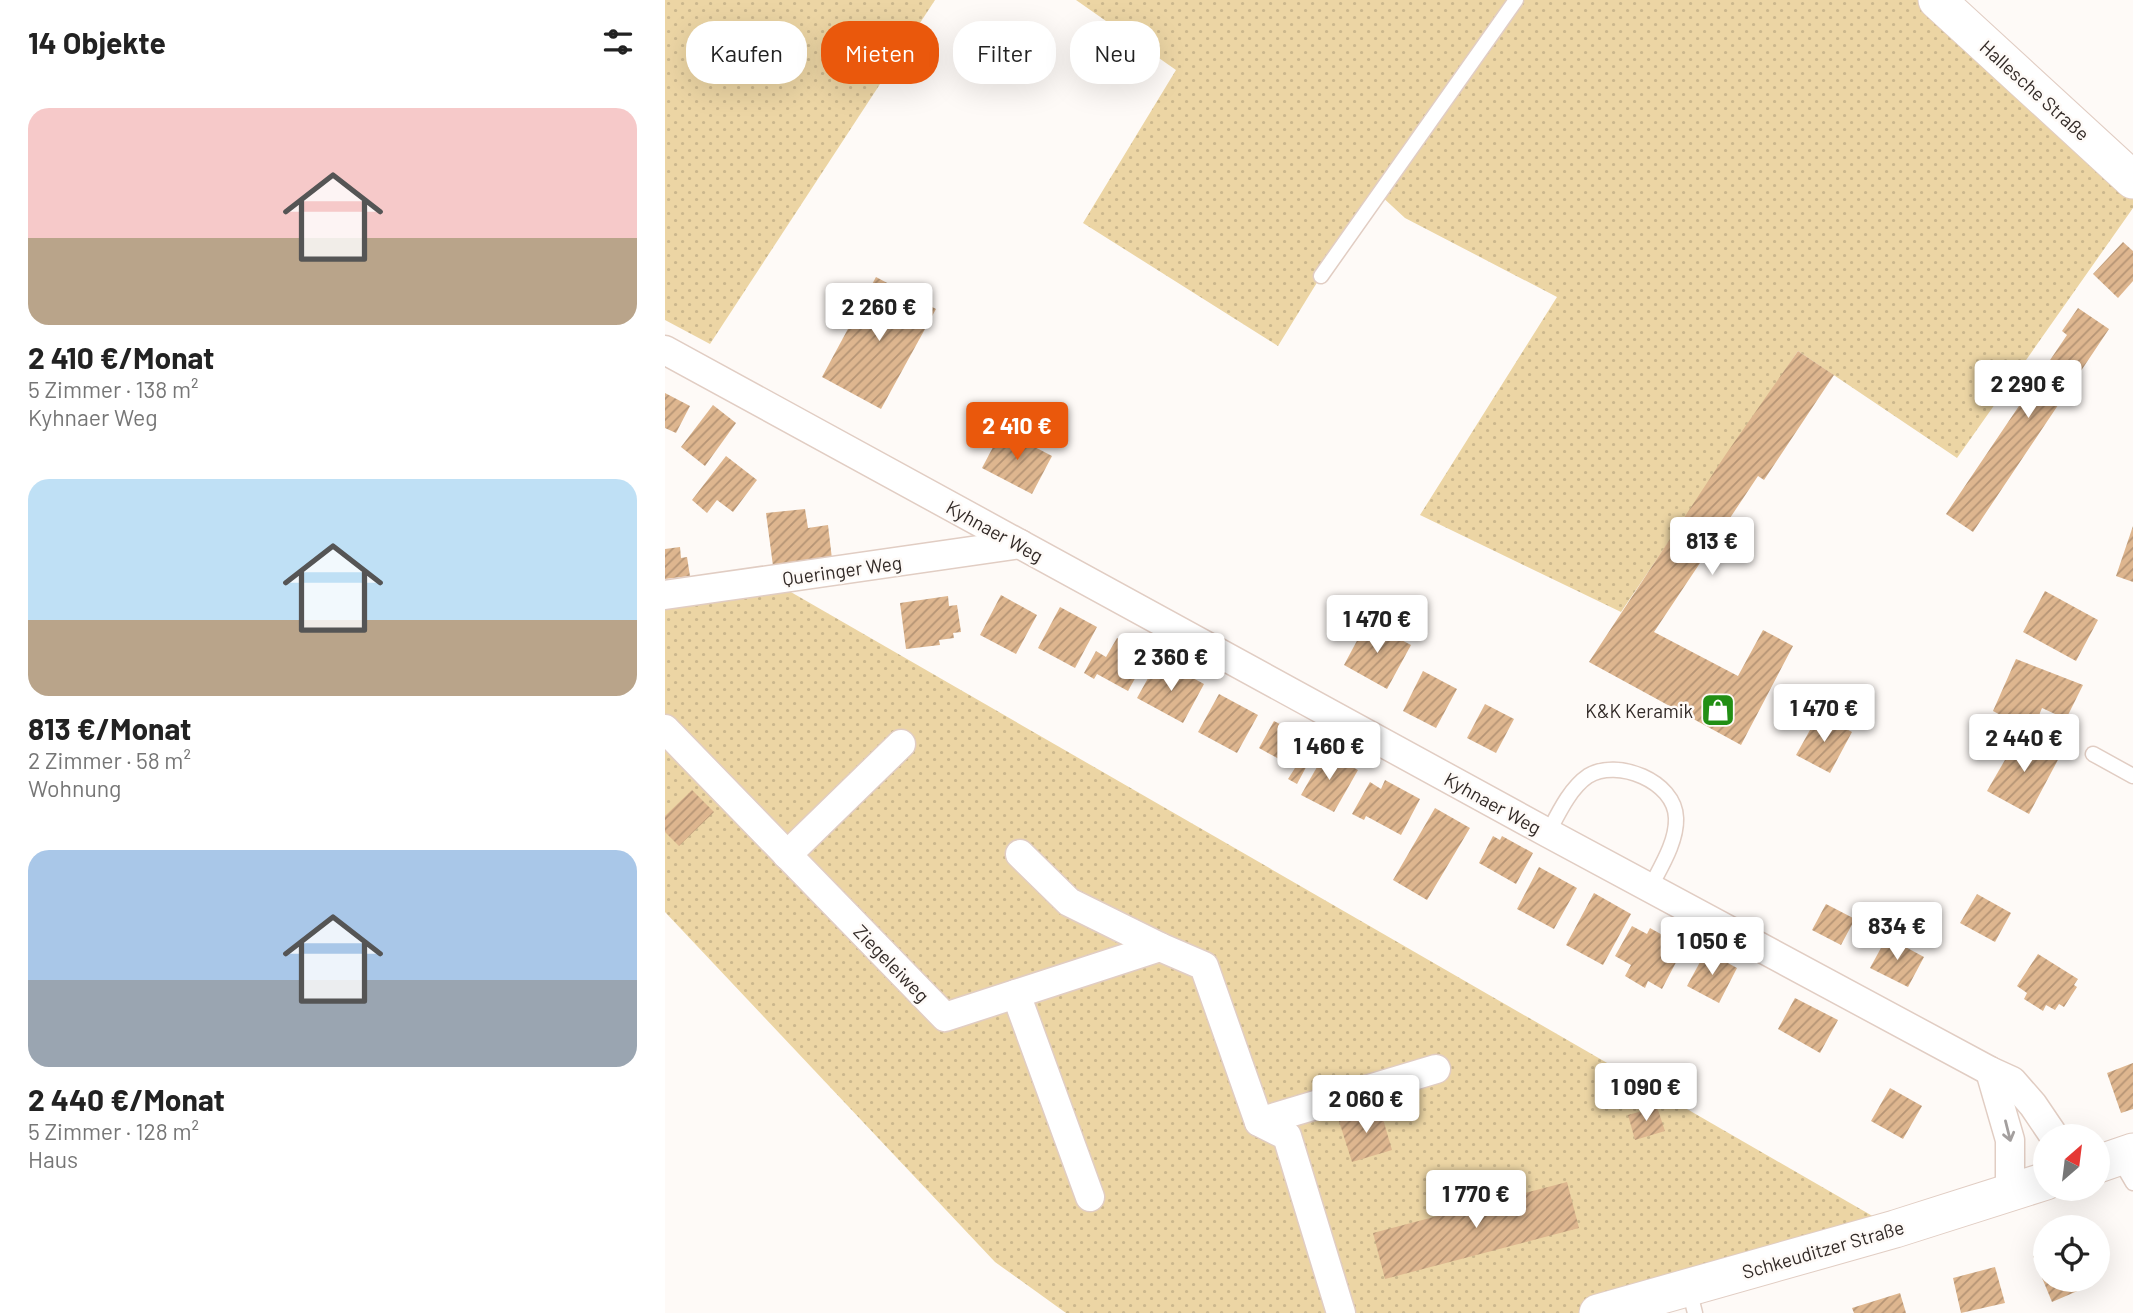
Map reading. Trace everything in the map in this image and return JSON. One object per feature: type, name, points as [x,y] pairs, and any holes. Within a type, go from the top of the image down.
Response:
[{"type":"street","name":"Hallesche Straße","points":[[1937,0],[2133,180]]},
{"type":"street","name":"Kyhnaer Weg","points":[[665,350],[1650,888],[2012,1081],[2046,1124]]},
{"type":"street","name":"Queringer Weg","points":[[665,595],[1020,544]]},
{"type":"street","name":"Ziegeleiweg","points":[[665,729],[945,1017],[1160,947]]},
{"type":"street","points":[[787,855],[901,744]]},
{"type":"street","points":[[1020,854],[1069,902],[1204,966],[1259,1122],[1287,1136],[1341,1313]]},
{"type":"street","points":[[1016,994],[1090,1197]]},
{"type":"street","points":[[1259,1122],[1436,1069]]},
{"type":"street","points":[[1990,1071],[2010,1140],[2010,1192]]},
{"type":"street","name":"Schkeuditzer Straße","points":[[1598,1313],[1692,1300],[1895,1229],[2033,1185]]},
{"type":"lane","points":[[1321,276],[1515,0]]},
{"type":"lane","points":[[2093,754],[2133,776]]},
{"type":"lane","points":[[1548,832],[1575,789],[1586,778],[1598,772],[1621,769],[1640,776],[1663,789],[1672,802],[1676,818],[1672,839],[1650,888]]},
{"type":"shaded area","points":[[665,0],[935,0],[921,21],[821,21],[821,84],[880,84],[710,344],[665,320]]},
{"type":"shaded area","points":[[1076,0],[1935,0],[2133,180],[2133,208],[1957,458],[1798,351],[1621,612],[1420,515],[1557,297],[1405,218],[1379,194],[1321,276],[1278,346],[1083,223],[1176,70],[1160,59],[1160,21],[1106,21]]},
{"type":"shaded area","points":[[770,580],[1895,1229],[1601,1313],[1066,1313],[995,1262],[665,912],[665,595]]},
{"type":"building","points":[[2123,242],[2133,251],[2133,281],[2118,298],[2093,274]]},
{"type":"building","points":[[876,277],[936,309],[881,409],[822,377]]},
{"type":"building","points":[[2078,308],[2109,329],[1973,532],[1946,514],[2067,335],[2062,331]]},
{"type":"building","points":[[1798,351],[1834,375],[1764,480],[1758,476],[1654,632],[1738,676],[1763,630],[1793,646],[1741,745],[1589,662],[1726,454]]},
{"type":"building","points":[[665,393],[690,406],[676,433],[665,428]]},
{"type":"building","points":[[713,405],[736,423],[705,466],[681,447]]},
{"type":"building","points":[[1002,430],[1052,456],[1032,494],[982,468]]},
{"type":"building","points":[[726,456],[757,480],[733,512],[717,500],[707,513],[692,500]]},
{"type":"building","points":[[805,509],[808,528],[828,525],[832,559],[773,566],[766,513]]},
{"type":"building","points":[[2133,526],[2133,582],[2116,576]]},
{"type":"building","points":[[680,547],[681,558],[687,557],[690,576],[665,579],[665,549]]},
{"type":"building","points":[[2045,591],[2098,620],[2076,661],[2023,632]]},
{"type":"building","points":[[1001,595],[1037,615],[1016,654],[980,635]]},
{"type":"building","points":[[948,596],[949,606],[957,605],[961,632],[953,633],[954,638],[939,640],[940,645],[906,649],[900,603]]},
{"type":"building","points":[[1060,607],[1097,627],[1075,668],[1038,648]]},
{"type":"building","points":[[1367,622],[1411,645],[1387,689],[1344,665]]},
{"type":"building","points":[[1117,638],[1148,655],[1128,691],[1097,674],[1094,679],[1084,673],[1096,651],[1106,657]]},
{"type":"building","points":[[2016,659],[2083,685],[2066,719],[2042,708],[2032,732],[1993,711]]},
{"type":"building","points":[[1169,665],[1204,684],[1183,723],[1137,698],[1152,671],[1162,677]]},
{"type":"building","points":[[1423,671],[1457,689],[1436,728],[1403,711]]},
{"type":"building","points":[[1219,694],[1258,715],[1237,753],[1198,732]]},
{"type":"building","points":[[1485,704],[1514,719],[1496,753],[1467,738]]},
{"type":"building","points":[[1819,714],[1852,732],[1830,773],[1796,755]]},
{"type":"building","points":[[1274,721],[1310,740],[1302,754],[1311,758],[1297,784],[1288,779],[1295,768],[1259,748]]},
{"type":"building","points":[[2020,734],[2060,756],[2029,814],[1987,791]]},
{"type":"building","points":[[1325,753],[1358,770],[1334,812],[1301,795]]},
{"type":"building","points":[[1385,780],[1420,799],[1401,835],[1366,816],[1364,820],[1352,814],[1370,782],[1381,789]]},
{"type":"building","points":[[692,790],[714,812],[679,846],[665,832],[665,816]]},
{"type":"building","points":[[1435,808],[1470,828],[1427,900],[1393,880]]},
{"type":"building","points":[[1493,836],[1500,840],[1502,836],[1533,853],[1516,884],[1479,863]]},
{"type":"building","points":[[1539,867],[1577,888],[1554,929],[1517,909]]},
{"type":"building","points":[[1594,893],[1631,914],[1603,965],[1566,945]]},
{"type":"building","points":[[1977,894],[2011,913],[1995,942],[1960,923]]},
{"type":"building","points":[[1826,904],[1855,919],[1841,945],[1812,930]]},
{"type":"building","points":[[1632,926],[1647,934],[1650,928],[1684,947],[1662,989],[1648,981],[1645,988],[1625,976],[1631,965],[1615,956]]},
{"type":"building","points":[[1887,937],[1924,957],[1908,987],[1870,968]]},
{"type":"building","points":[[1706,951],[1737,968],[1719,1003],[1687,986]]},
{"type":"building","points":[[2038,954],[2078,979],[2074,985],[2077,987],[2064,1007],[2059,1004],[2055,1010],[2046,1005],[2043,1011],[2024,999],[2027,993],[2017,986]]},
{"type":"building","points":[[1795,998],[1838,1020],[1820,1053],[1778,1029]]},
{"type":"building","points":[[2133,1063],[2133,1109],[2121,1113],[2107,1073]]},
{"type":"building","points":[[1890,1088],[1922,1106],[1903,1139],[1871,1121]]},
{"type":"building","points":[[1657,1107],[1665,1131],[1635,1140],[1628,1115]]},
{"type":"building","points":[[1380,1109],[1392,1150],[1352,1162],[1339,1121]]},
{"type":"building","points":[[1567,1182],[1579,1228],[1385,1279],[1373,1233]]},
{"type":"building","points":[[1995,1267],[2005,1303],[1961,1313],[1953,1278]]},
{"type":"building","points":[[2048,1292],[2075,1292],[2052,1302]]},
{"type":"building","points":[[1900,1293],[1906,1313],[1854,1313],[1852,1308]]},
{"type":"place","name":"K&K Keramik","points":[[1718,710]]}]
